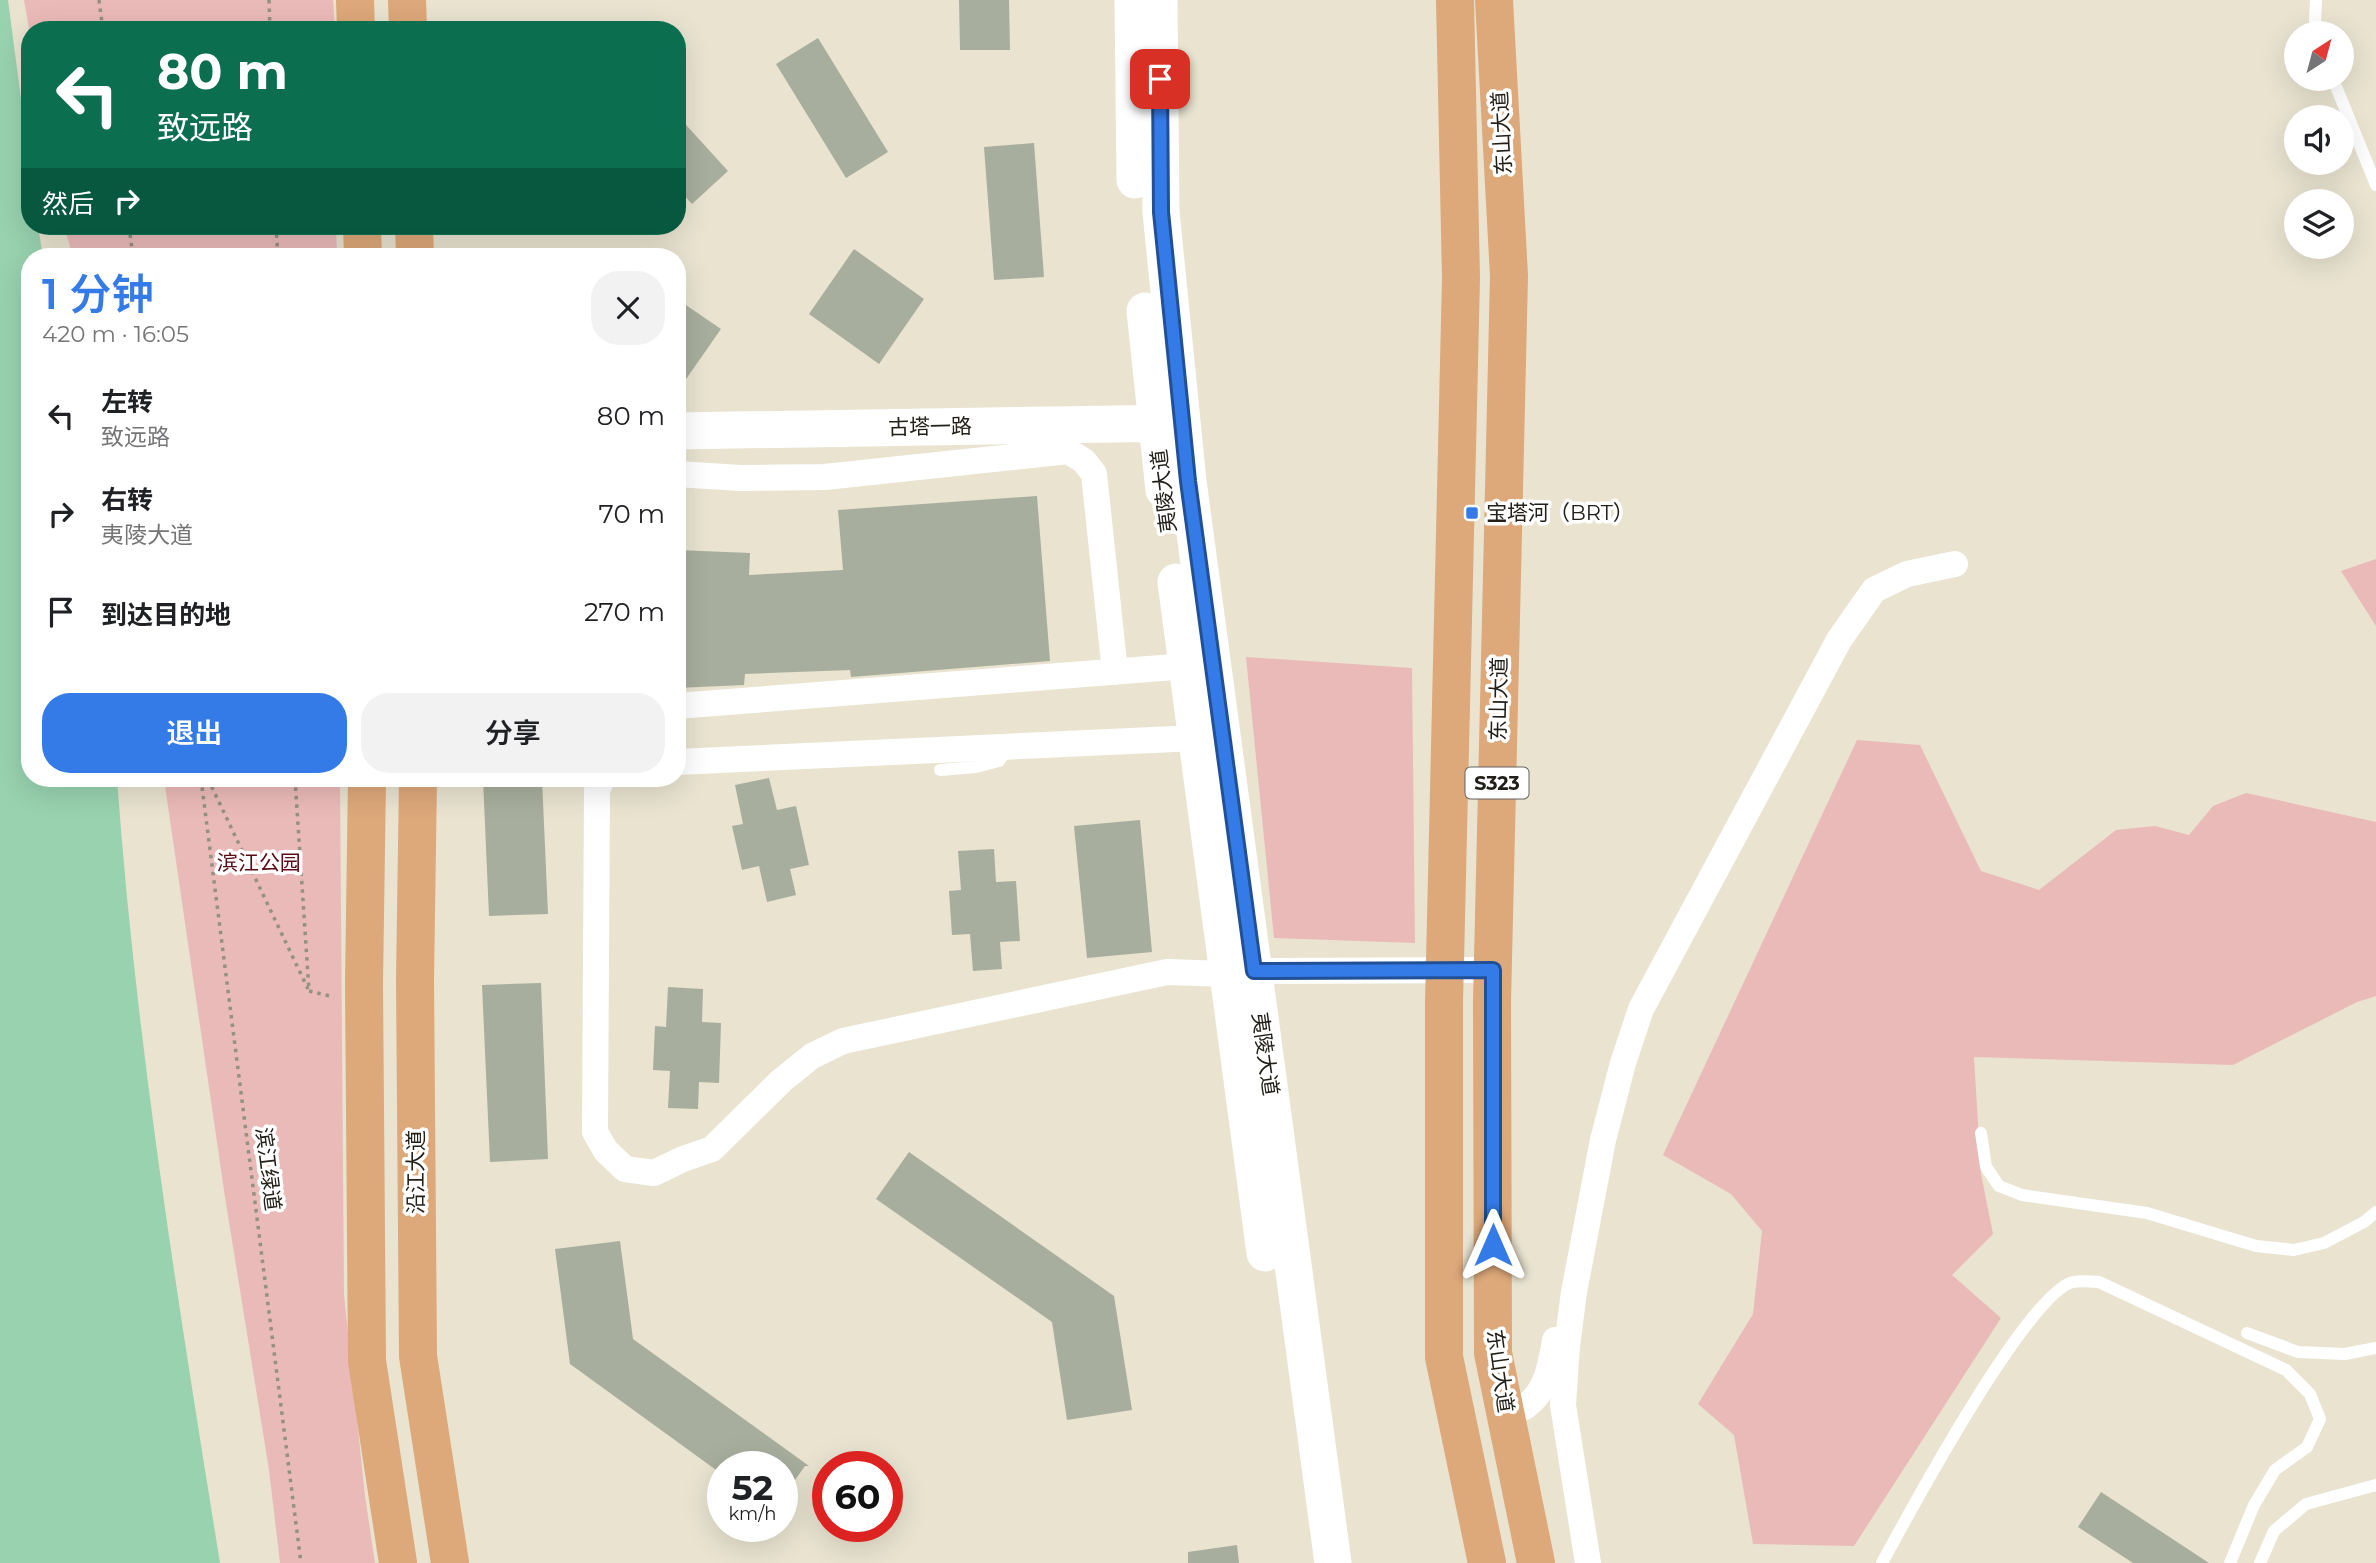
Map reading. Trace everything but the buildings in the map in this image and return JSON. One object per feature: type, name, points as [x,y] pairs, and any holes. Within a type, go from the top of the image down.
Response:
[{"type":"main road","points":[[355,0],[356,21]]},
{"type":"main road","points":[[407,0],[408,21]]},
{"type":"main road","name":"夷陵大道","points":[[1133,0],[1136,213],[1170,423],[1190,494],[1307,1563]]},
{"type":"main road","name":"夷陵大道","points":[[1159,0],[1161,212],[1170,423],[1187,666],[1196,738],[1241,973],[1333,1563]]},
{"type":"main road","name":"东山大道","points":[[1455,0],[1461,278],[1445,970],[1444,1357],[1487,1563]]},
{"type":"main road","name":"东山大道","points":[[1494,0],[1509,276],[1493,970],[1493,1353],[1536,1563]]},
{"type":"main road","name":"古塔一路","points":[[686,431],[1170,423]]},
{"type":"main road","points":[[367,787],[363,984],[367,1361],[398,1563]]},
{"type":"main road","name":"沿江大道","points":[[418,787],[415,981],[418,1356],[450,1563]]},
{"type":"street","points":[[686,475],[740,478],[825,477],[1068,452],[1084,461],[1094,474],[1115,672]]},
{"type":"street","points":[[1588,1563],[1563,1405],[1574,1292],[1603,1140],[1623,1063],[1647,998],[1839,640],[1874,590],[1907,573],[1955,564]]},
{"type":"street","points":[[686,705],[1187,666]]},
{"type":"street","points":[[686,762],[1196,738]]},
{"type":"street","points":[[598,787],[595,1132],[606,1151],[625,1168],[654,1172],[712,1149],[802,1064],[812,1056],[844,1041],[1167,972],[1493,970]]},
{"type":"street","points":[[1505,1413],[1525,1407],[1541,1390],[1552,1363],[1555,1339],[1562,1330],[1569,1328]]},
{"type":"lane","points":[[2315,21],[2316,0]]},
{"type":"lane","points":[[2338,91],[2376,185]]},
{"type":"lane","points":[[940,770],[976,767],[999,761],[1009,747]]},
{"type":"lane","points":[[1981,1133],[1986,1167],[1999,1186],[2022,1195],[2147,1213],[2256,1246],[2294,1250],[2324,1243],[2364,1222],[2376,1212]]},
{"type":"lane","points":[[1882,1563],[1941,1456],[2016,1338],[2047,1300],[2071,1282],[2099,1282],[2112,1288],[2286,1370],[2311,1394],[2320,1419],[2307,1447],[2275,1470],[2254,1505],[2230,1563]]},
{"type":"lane","points":[[2247,1333],[2298,1352],[2345,1354],[2376,1348]]},
{"type":"lane","points":[[2260,1563],[2274,1531],[2306,1504],[2376,1485]]},
{"type":"path","points":[[99,0],[102,21]]},
{"type":"path","points":[[269,0],[270,21]]},
{"type":"path","name":"滨江绿道","points":[[202,787],[301,1563]]},
{"type":"path","points":[[212,787],[309,991],[335,998]]},
{"type":"path","points":[[296,787],[309,991]]},
{"type":"green space","points":[[24,0],[333,0],[334,21],[28,21]]},
{"type":"green space","points":[[67,235],[336,235],[337,248],[70,248]]},
{"type":"green space","points":[[2376,559],[2376,626],[2341,571]]},
{"type":"green space","points":[[1246,657],[1412,668],[1415,943],[1274,938]]},
{"type":"green space","points":[[1857,740],[1920,745],[1981,871],[2039,890],[2116,830],[2155,826],[2189,835],[2213,806],[2246,793],[2376,822],[2376,996],[2357,1002],[2233,1065],[1974,1057],[1981,1174],[1993,1234],[1952,1275],[2001,1318],[1854,1546],[1753,1544],[1734,1435],[1698,1404],[1753,1314],[1762,1231],[1731,1194],[1663,1155]]},
{"type":"green space","name":"滨江公园","points":[[165,787],[340,787],[344,1295],[365,1496],[375,1563],[280,1563],[269,1470],[225,1197]]},
{"type":"shaded area","points":[[0,0],[8,0],[21,99],[21,235],[39,235],[42,248],[21,248],[21,787],[118,787],[147,1074],[174,1270],[220,1563],[0,1563]]},
{"type":"place","name":"宝塔河（BRT）","points":[[1472,513]]},
{"type":"route","points":[[1160,79],[1161,212],[1188,481],[1254,971],[1493,970],[1493,1245]]}]
